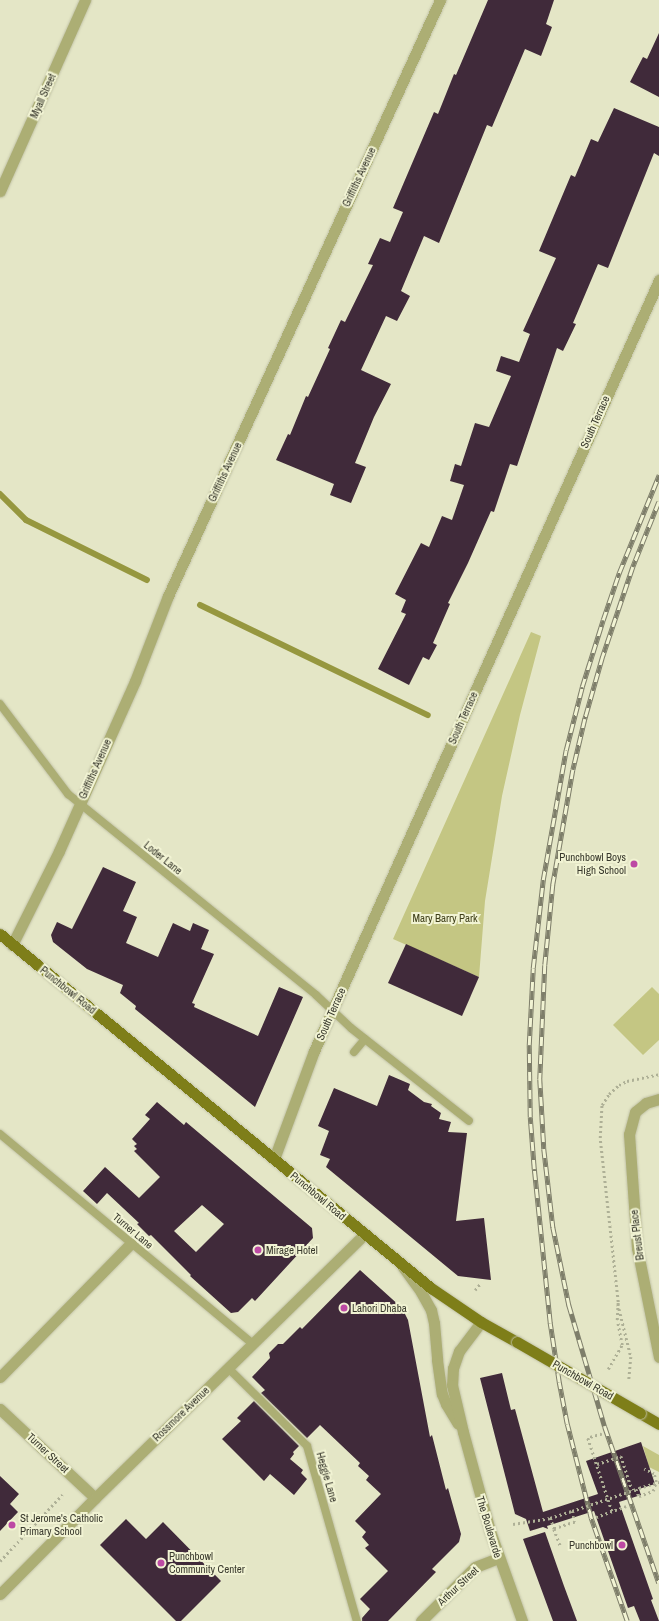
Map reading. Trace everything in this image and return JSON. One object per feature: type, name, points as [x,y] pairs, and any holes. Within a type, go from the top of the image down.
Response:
[{"type":"main road","name":"Punchbowl Road","points":[[0,934],[274,1159],[364,1235],[431,1288],[481,1322],[659,1424]]},
{"type":"street","name":"Myall Street","points":[[0,191],[85,0]]},
{"type":"street","name":"Griffiths Avenue","points":[[12,945],[135,682],[168,596],[440,0]]},
{"type":"street","name":"South Terrace","points":[[274,1159],[296,1097],[332,1011],[659,280]]},
{"type":"street","name":"Breust Place","points":[[659,1099],[646,1103],[635,1112],[630,1126],[628,1146],[637,1248],[659,1357]]},
{"type":"street","name":"Rossmore Avenue","points":[[0,1594],[95,1498],[364,1235]]},
{"type":"street","points":[[0,1377],[131,1244]]},
{"type":"street","name":"The Boulevarde","points":[[400,1264],[421,1292],[431,1310],[434,1323],[442,1394],[446,1404],[463,1432]]},
{"type":"street","name":"The Boulevarde","points":[[481,1322],[459,1351],[453,1368],[452,1385],[463,1432],[499,1558],[522,1621]]},
{"type":"street","name":"Turner Street","points":[[0,1409],[95,1498]]},
{"type":"street","name":"Arthur Street","points":[[421,1621],[475,1567],[499,1558]]},
{"type":"lane","name":"Loder Lane","points":[[0,704],[68,794],[79,804],[316,995],[332,1011],[365,1039],[469,1121]]},
{"type":"lane","points":[[354,1052],[365,1039]]},
{"type":"lane","name":"Turner Lane","points":[[0,1134],[253,1344]]},
{"type":"lane","name":"Heggie Lane","points":[[228,1368],[307,1446],[357,1621]]},
{"type":"path","points":[[629,1380],[631,1357],[618,1302],[600,1138],[602,1105],[609,1094],[619,1085],[627,1081],[659,1074]]},
{"type":"path","points":[[475,1290],[480,1284]]},
{"type":"path","points":[[608,1369],[622,1345],[617,1320],[618,1302]]},
{"type":"path","points":[[602,1434],[588,1438],[612,1511]]},
{"type":"path","points":[[597,1464],[621,1456],[638,1496],[653,1491],[657,1482],[654,1474],[644,1469]]},
{"type":"path","points":[[514,1524],[550,1518],[657,1482]]},
{"type":"path","points":[[0,1561],[62,1495]]},
{"type":"path","points":[[596,1517],[626,1506]]},
{"type":"path","points":[[554,1529],[575,1522],[572,1511]]},
{"type":"path","points":[[550,1518],[561,1547]]},
{"type":"green space","name":"Mary Barry Park","points":[[531,632],[541,636],[520,715],[502,796],[485,901],[479,977],[393,939]]},
{"type":"green space","points":[[652,987],[659,994],[659,1040],[643,1055],[613,1025]]},
{"type":"green space","points":[[643,1446],[659,1455],[659,1472],[649,1467]]},
{"type":"building","points":[[488,0],[554,0],[546,24],[552,27],[541,56],[525,49],[492,127],[487,125],[439,243],[424,236],[401,291],[410,296],[397,321],[386,316],[361,370],[391,384],[374,417],[355,463],[366,467],[351,503],[330,495],[334,484],[276,460],[288,434],[290,435],[306,396],[308,397],[330,349],[328,348],[341,320],[345,322],[373,265],[368,264],[380,238],[390,242],[403,212],[393,208],[434,112],[438,114],[454,74],[456,75]]},
{"type":"building","points":[[659,33],[659,97],[630,82],[643,57],[647,59]]},
{"type":"building","points":[[614,108],[659,127],[659,156],[654,153],[608,268],[598,264],[573,323],[576,324],[563,351],[557,348],[517,466],[510,464],[494,512],[491,511],[448,603],[450,604],[433,643],[437,645],[429,660],[423,657],[409,685],[378,669],[406,614],[401,612],[406,600],[395,594],[421,543],[429,547],[442,516],[452,520],[464,485],[450,481],[455,464],[461,466],[475,423],[489,427],[511,376],[496,371],[501,356],[519,362],[530,334],[523,331],[556,258],[539,251],[571,175],[575,177],[591,139],[598,142]]},
{"type":"building","points":[[103,867],[136,882],[123,911],[137,917],[126,943],[158,957],[173,923],[190,931],[193,923],[209,930],[201,949],[214,954],[192,1003],[195,1004],[194,1007],[258,1036],[279,987],[303,997],[255,1107],[135,1009],[136,1006],[120,993],[123,985],[87,969],[53,942],[51,935],[57,922],[72,929]]},
{"type":"building","points":[[406,944],[479,977],[462,1016],[388,983]]},
{"type":"building","points":[[389,1075],[410,1084],[408,1090],[424,1102],[432,1104],[431,1106],[441,1113],[439,1119],[451,1122],[448,1132],[467,1133],[456,1221],[484,1218],[491,1280],[458,1276],[326,1167],[330,1159],[320,1155],[329,1131],[318,1126],[334,1088],[377,1106]]},
{"type":"building","points":[[157,1102],[184,1125],[186,1122],[312,1228],[313,1238],[255,1301],[252,1298],[238,1312],[231,1313],[190,1276],[191,1275],[151,1235],[149,1236],[137,1224],[139,1223],[107,1193],[97,1204],[83,1191],[105,1167],[139,1198],[160,1177],[134,1151],[137,1149],[134,1146],[137,1144],[132,1139],[150,1119],[145,1115]],"holes":[[[202,1205],[224,1224],[196,1252],[174,1231]]]},
{"type":"building","points":[[360,1270],[402,1308],[408,1320],[430,1437],[432,1435],[446,1490],[448,1488],[461,1534],[459,1542],[432,1569],[436,1572],[388,1621],[362,1621],[362,1618],[370,1609],[360,1599],[388,1571],[365,1548],[369,1545],[362,1537],[366,1532],[355,1521],[381,1494],[366,1480],[369,1476],[358,1466],[360,1463],[320,1425],[307,1438],[261,1393],[265,1390],[252,1377],[270,1358],[269,1353],[278,1344],[283,1344],[300,1327],[302,1329]]},
{"type":"building","points":[[502,1373],[511,1410],[515,1409],[543,1512],[598,1494],[586,1461],[641,1442],[655,1484],[639,1489],[641,1495],[619,1502],[653,1599],[651,1600],[659,1621],[640,1621],[634,1606],[628,1608],[594,1511],[547,1526],[548,1529],[543,1527],[530,1531],[526,1519],[515,1514],[480,1378]]},
{"type":"building","points":[[254,1401],[299,1446],[293,1452],[294,1454],[290,1459],[303,1470],[301,1473],[307,1479],[294,1495],[270,1474],[264,1481],[222,1439],[241,1421],[237,1418]]},
{"type":"building","points":[[0,1476],[19,1494],[10,1504],[18,1512],[0,1531]]},
{"type":"building","name":"Punchbowl Community Center","points":[[126,1519],[146,1539],[163,1522],[221,1581],[181,1621],[176,1621],[100,1545]]},
{"type":"building","points":[[545,1532],[577,1621],[553,1621],[523,1539]]},
{"type":"waterway","points":[[0,494],[26,520],[147,580]]},
{"type":"waterway","points":[[200,605],[428,715]]},
{"type":"railway","points":[[627,1621],[591,1518],[567,1424],[559,1382],[550,1323],[534,1169],[530,1117],[529,1045],[533,968],[543,880],[566,750],[582,687],[603,620],[619,573],[659,475]]},
{"type":"railway","points":[[659,502],[633,567],[603,656],[585,719],[573,770],[553,885],[545,965],[540,1079],[544,1149],[553,1227],[569,1305],[605,1427],[659,1583]]},
{"type":"place","name":"Punchbowl Boys High School","points":[[634,864]]},
{"type":"place","name":"Mirage Hotel","points":[[258,1250]]},
{"type":"place","name":"Lahori Dhaba","points":[[344,1308]]},
{"type":"place","name":"St Jerome's Catholic Primary School","points":[[12,1525]]},
{"type":"place","name":"Punchbowl","points":[[622,1545]]},
{"type":"place","name":"Punchbowl Community Center","points":[[161,1563]]}]
